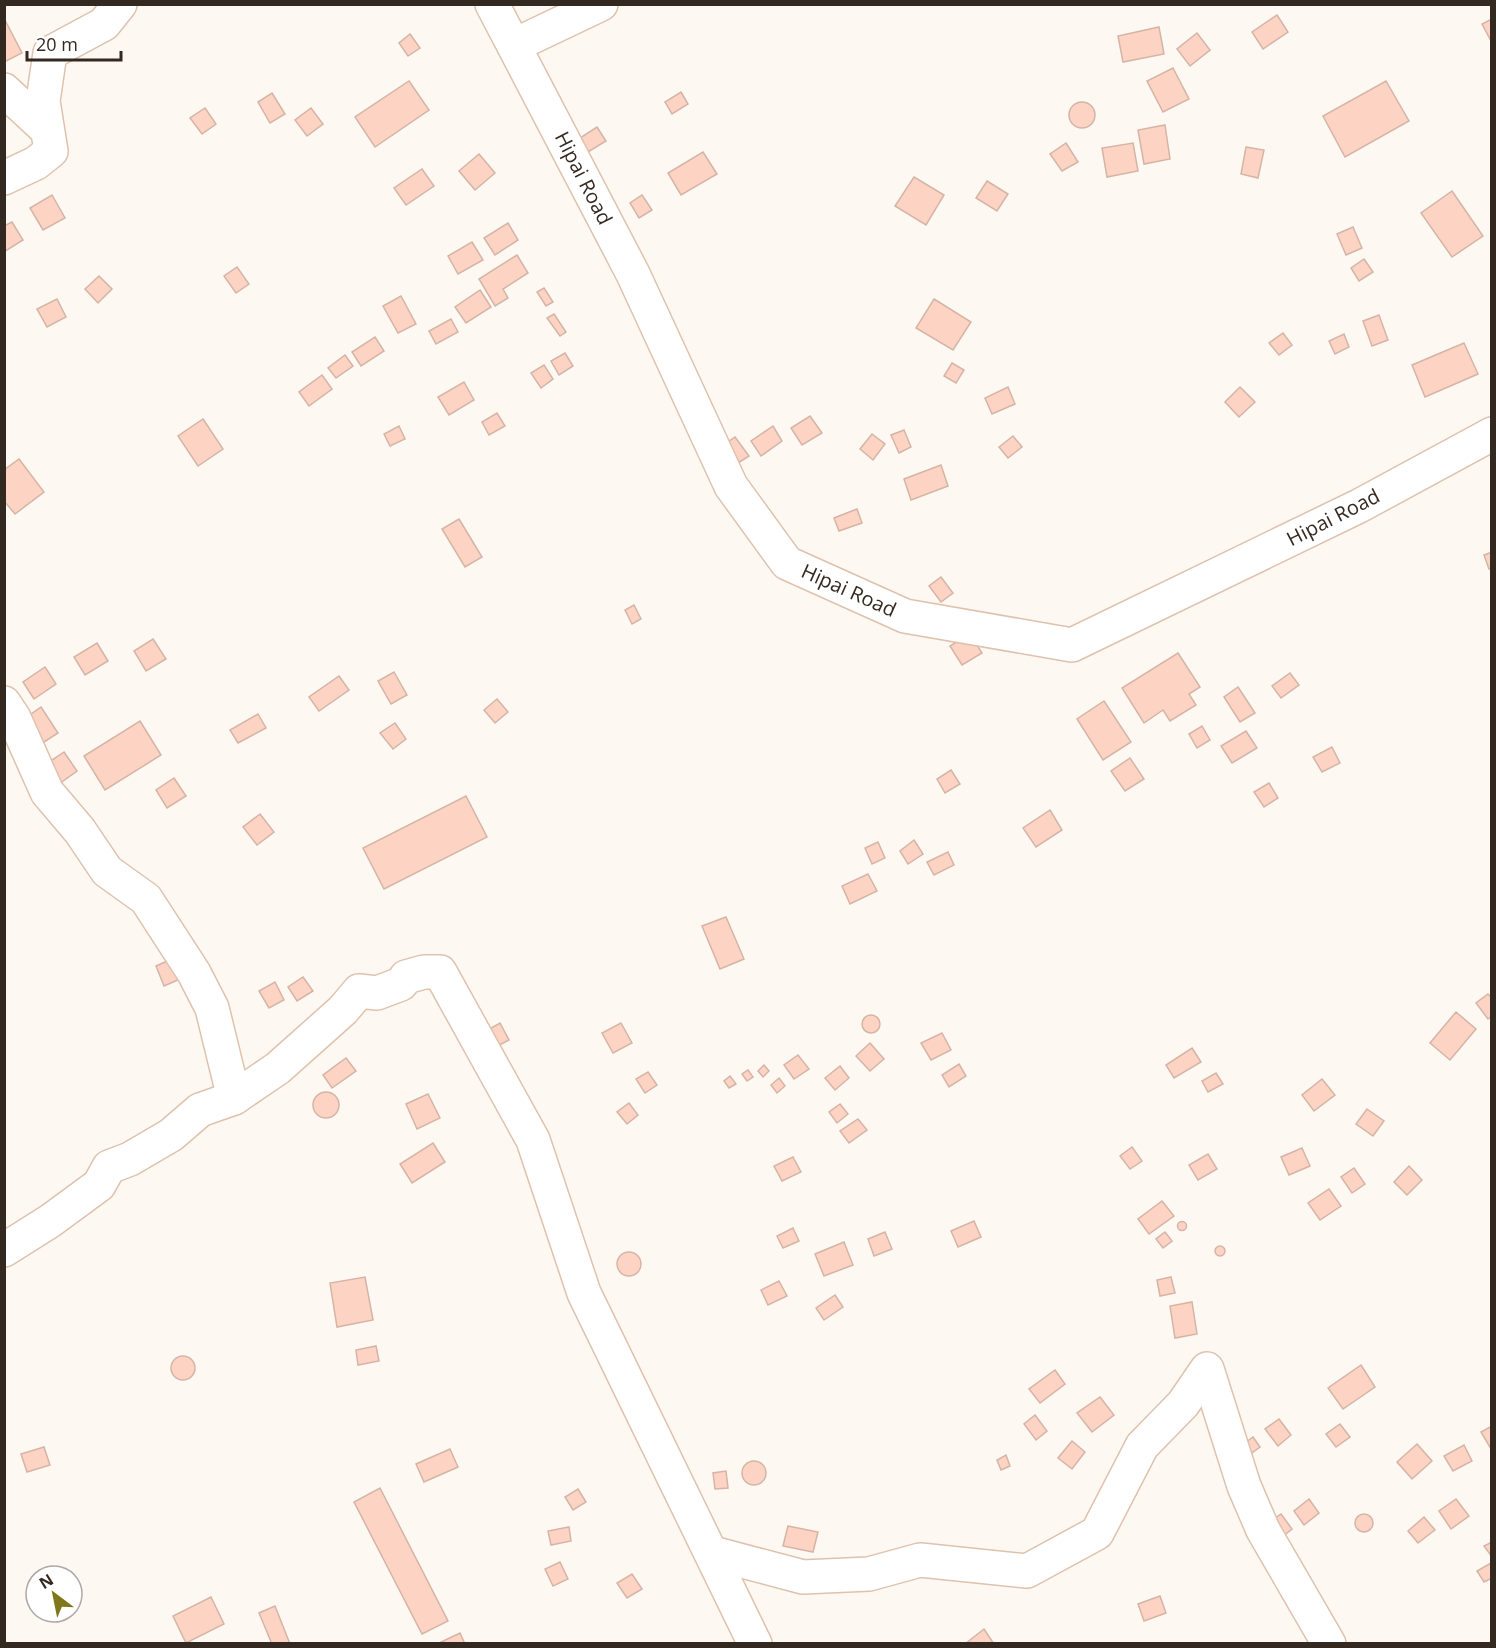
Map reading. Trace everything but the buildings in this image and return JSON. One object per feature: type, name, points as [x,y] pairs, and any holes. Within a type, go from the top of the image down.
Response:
[{"type":"street","points":[[4,178],[36,163],[51,151],[45,128],[43,100],[50,53],[104,24],[120,4]]},
{"type":"street","name":"Hipai Road","points":[[492,4],[633,274],[731,486],[786,562],[905,615],[1072,645],[1359,506],[1491,434]]},
{"type":"street","points":[[515,45],[601,4]]},
{"type":"street","points":[[4,90],[45,128]]},
{"type":"street","points":[[4,703],[14,718],[47,792],[80,831],[107,871],[146,899],[194,973],[212,1008],[234,1098]]},
{"type":"street","points":[[4,1250],[50,1221],[99,1185],[109,1167],[130,1159],[171,1135],[200,1110],[234,1098],[278,1068],[343,1010],[359,991],[377,993],[401,984],[406,977],[424,972],[440,972],[533,1140],[584,1293],[755,1644]]},
{"type":"street","points":[[712,1553],[803,1577],[869,1574],[920,1560],[1027,1571],[1097,1533],[1142,1446],[1183,1404],[1207,1369],[1244,1486],[1255,1513],[1329,1644]]}]
